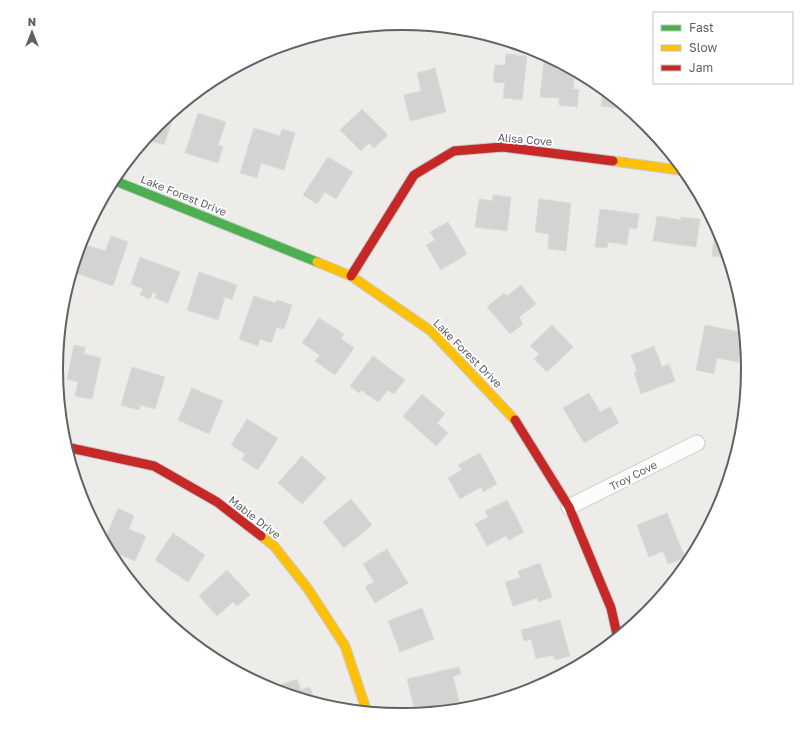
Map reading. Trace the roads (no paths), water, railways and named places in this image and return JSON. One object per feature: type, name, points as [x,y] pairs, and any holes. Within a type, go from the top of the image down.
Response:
[{"type":"street","name":"Alisa Cove","points":[[350,276],[414,175],[454,152],[503,147],[677,170]]},
{"type":"street","name":"Lake Forest Drive","points":[[119,182],[350,276],[431,331],[511,414],[569,507],[611,608],[617,633]]},
{"type":"street","name":"Troy Cove","points":[[569,507],[697,443]]},
{"type":"street","name":"Mable Drive","points":[[73,449],[154,466],[217,502],[274,546],[308,589],[345,646],[366,707]]}]
